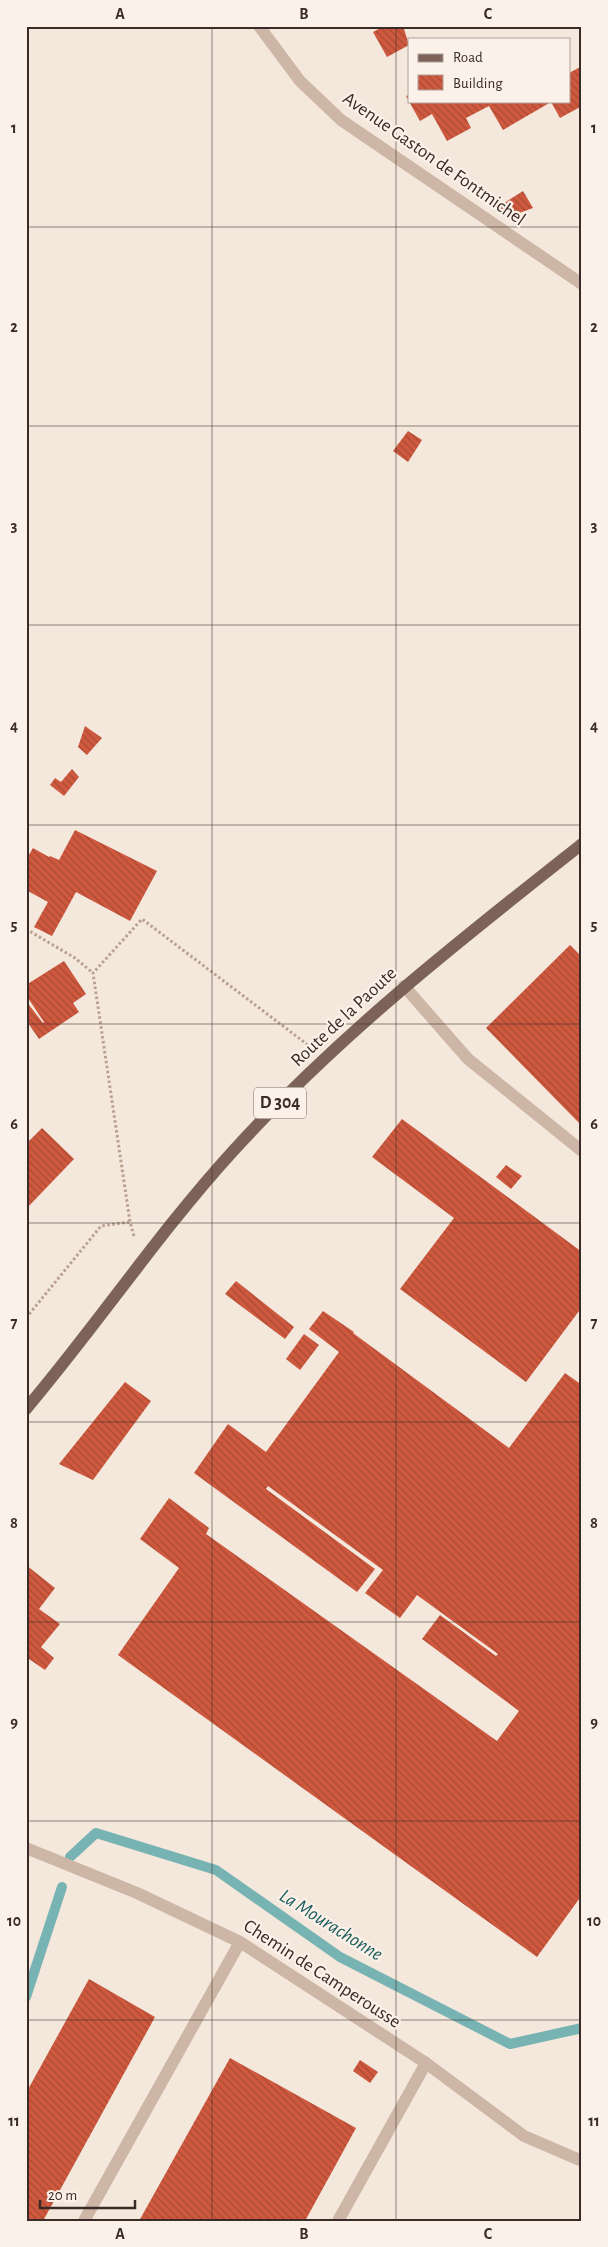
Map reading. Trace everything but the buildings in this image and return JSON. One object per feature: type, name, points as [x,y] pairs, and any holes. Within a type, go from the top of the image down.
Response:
[{"type":"main road","name":"Route de la Paoute","points":[[26,1408],[141,1261],[234,1150],[324,1058],[404,986],[582,844]]},
{"type":"street","name":"Avenue Gaston de Fontmichel","points":[[259,26],[300,81],[341,120],[582,284]]},
{"type":"street","points":[[404,986],[468,1059],[582,1151]]},
{"type":"street","name":"Chemin de Camperousse","points":[[27,1848],[129,1889],[240,1942],[426,2063],[524,2136],[582,2161]]},
{"type":"street","points":[[84,2221],[240,1942]]},
{"type":"street","points":[[338,2221],[426,2063]]},
{"type":"path","points":[[93,973],[142,919],[324,1058]]},
{"type":"path","points":[[26,929],[74,958],[93,973],[130,1222],[141,1261]]},
{"type":"path","points":[[26,1318],[101,1226],[130,1222]]},
{"type":"waterway","name":"La Mourachonne","points":[[70,1857],[96,1833],[216,1870],[340,1957],[510,2044],[582,2028]]},
{"type":"waterway","points":[[26,1997],[62,1887]]}]
